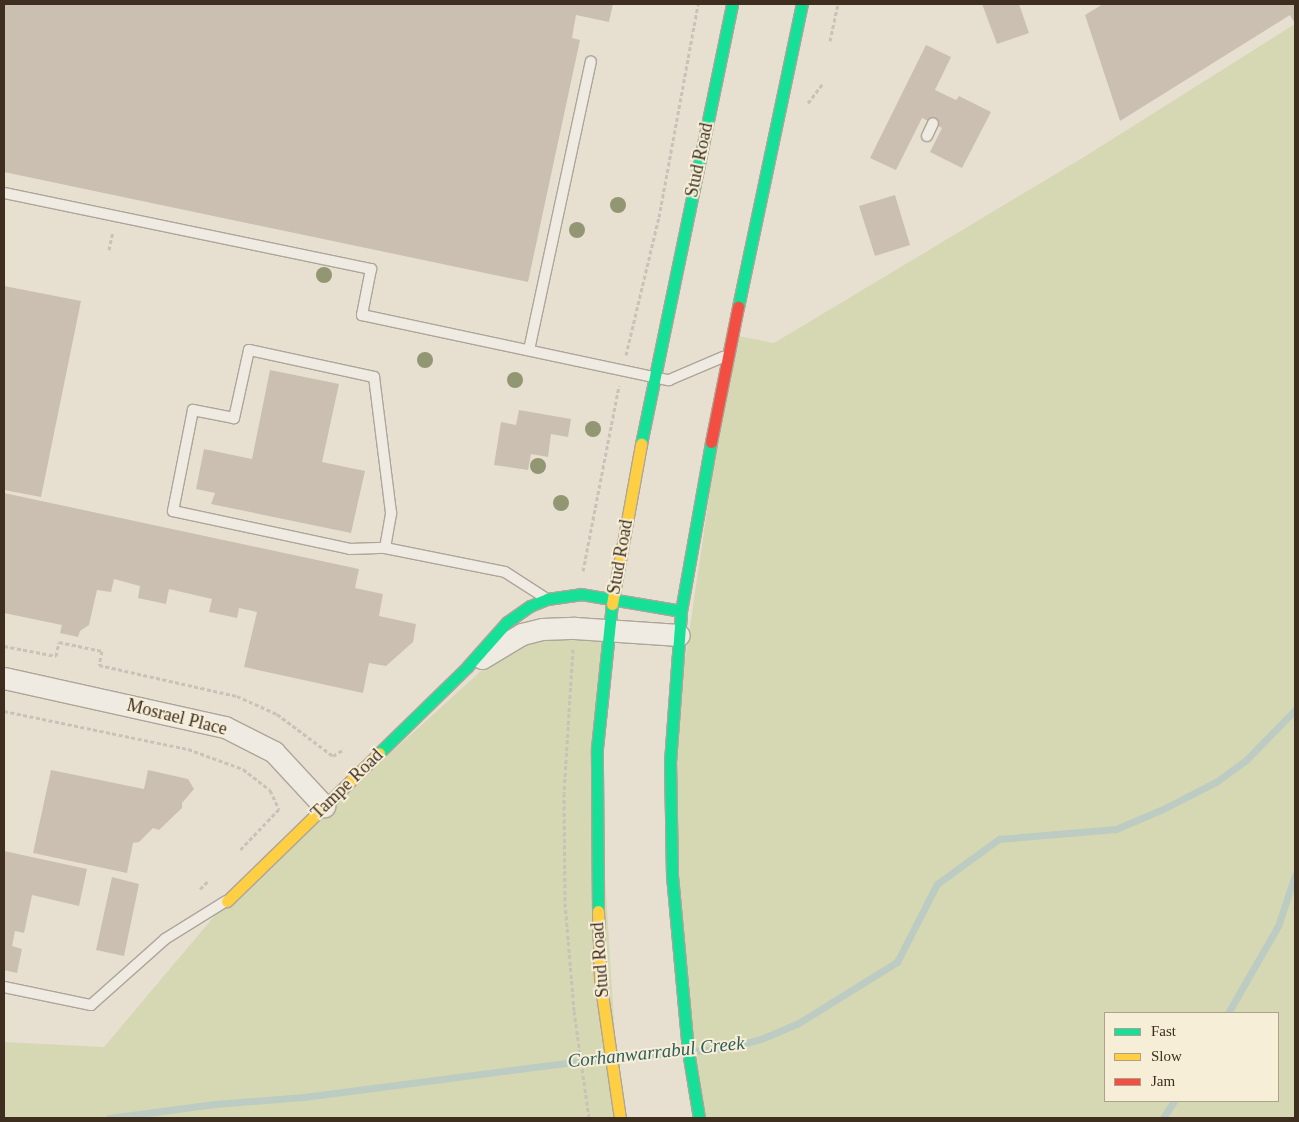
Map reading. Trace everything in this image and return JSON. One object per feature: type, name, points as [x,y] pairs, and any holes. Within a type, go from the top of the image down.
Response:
[{"type":"main road","name":"Stud Road","points":[[620,1118],[600,980],[595,832],[597,748],[608,630],[654,377],[732,4]]},
{"type":"main road","points":[[699,1118],[690,1065],[676,942],[670,762],[681,611],[728,355],[802,4]]},
{"type":"main road","name":"Tampe Road","points":[[227,901],[467,667],[507,622],[530,606],[547,599],[581,594],[681,611]]},
{"type":"street","name":"Tampe Road","points":[[467,667],[522,634],[561,627],[679,635]]},
{"type":"street","name":"Mosrael Place","points":[[4,678],[225,727],[274,752],[324,806]]},
{"type":"lane","points":[[529,350],[590,62]]},
{"type":"lane","points":[[927,136],[933,123]]},
{"type":"lane","points":[[4,193],[371,270],[362,315],[654,377],[677,379],[728,355]]},
{"type":"lane","points":[[385,548],[391,513],[374,377],[249,350],[234,418],[193,410],[173,511],[350,550],[385,548],[505,572],[547,599]]},
{"type":"lane","points":[[4,988],[91,1006],[164,939],[227,901]]},
{"type":"path","points":[[582,576],[622,370],[659,217],[698,4]]},
{"type":"path","points":[[830,40],[838,4]]},
{"type":"path","points":[[109,250],[114,226]]},
{"type":"path","points":[[4,646],[56,656],[59,642],[102,651],[99,665],[237,696],[278,714],[333,756]]},
{"type":"path","points":[[4,711],[188,748],[243,768],[270,790],[279,809],[234,856]]},
{"type":"path","points":[[200,889],[213,876]]},
{"type":"path","points":[[574,1011],[588,1100],[589,1118]]},
{"type":"green space","points":[[1295,24],[1295,1118],[1163,1118],[1173,1102],[1279,1102],[1279,1012],[1104,1012],[1104,1102],[1172,1102],[1161,1118],[699,1118],[670,762],[733,335],[774,343],[1084,157]]},
{"type":"green space","points":[[608,630],[597,748],[620,1118],[4,1118],[4,1042],[104,1047],[227,901],[522,634]]},
{"type":"building","points":[[4,4],[613,4],[609,22],[576,15],[572,38],[580,40],[528,282],[4,172]]},
{"type":"building","points":[[982,4],[1019,4],[1029,33],[997,44]]},
{"type":"building","points":[[1103,4],[1295,4],[1295,24],[1290,15],[1120,121],[1085,15]]},
{"type":"building","points":[[926,45],[951,57],[935,90],[956,100],[959,96],[991,112],[962,168],[930,152],[942,128],[922,118],[896,170],[870,158]]},
{"type":"building","points":[[895,195],[910,245],[875,256],[859,206]]},
{"type":"building","points":[[4,286],[81,301],[41,497],[4,490]]},
{"type":"building","points":[[270,370],[339,384],[322,462],[365,471],[351,533],[211,504],[215,493],[196,489],[204,449],[252,459]]},
{"type":"building","points":[[519,410],[571,419],[568,437],[551,434],[548,457],[531,454],[528,470],[494,465],[501,422],[516,425]]},
{"type":"building","points":[[4,493],[359,569],[355,588],[383,594],[379,616],[416,624],[413,642],[386,666],[369,663],[363,693],[244,667],[257,612],[239,608],[237,618],[209,612],[212,599],[169,589],[166,604],[138,598],[140,586],[114,579],[111,592],[97,590],[89,625],[80,631],[78,637],[60,633],[62,625],[4,613]]},
{"type":"building","points":[[51,770],[144,789],[148,770],[188,779],[194,789],[182,803],[182,808],[159,830],[153,828],[139,842],[133,843],[127,873],[33,853]]},
{"type":"building","points":[[4,851],[87,869],[79,906],[32,895],[24,933],[15,931],[12,946],[22,949],[17,973],[4,970]]},
{"type":"building","points":[[112,877],[139,884],[124,956],[96,950]]},
{"type":"waterway","name":"Corhanwarrabul Creek","points":[[693,1051],[729,1048],[761,1039],[797,1024],[897,962],[937,884],[999,839],[1116,829],[1163,809],[1216,782],[1246,760],[1295,710]]},
{"type":"waterway","points":[[1229,1012],[1278,926],[1295,875]]},
{"type":"waterway","name":"Corhanwarrabul Creek","points":[[615,1057],[682,1052]]},
{"type":"waterway","name":"Corhanwarrabul Creek","points":[[109,1118],[215,1104],[304,1097],[605,1058]]},
{"type":"waterway","points":[[1163,1118],[1173,1102]]},
{"type":"traffic: fast","points":[[641,444],[732,4]]},
{"type":"traffic: fast","points":[[738,307],[802,4]]},
{"type":"traffic: fast","points":[[699,1118],[688,1051],[672,875],[670,762],[681,611],[711,442]]},
{"type":"traffic: fast","points":[[379,753],[467,667],[507,622],[530,606],[547,599],[581,594],[681,611]]},
{"type":"traffic: fast","points":[[598,911],[597,748],[612,604]]},
{"type":"traffic: slow","points":[[612,604],[641,444]]},
{"type":"traffic: slow","points":[[227,901],[379,753]]},
{"type":"traffic: slow","points":[[598,911],[600,980],[620,1118]]},
{"type":"traffic: jam","points":[[711,442],[738,307]]}]
